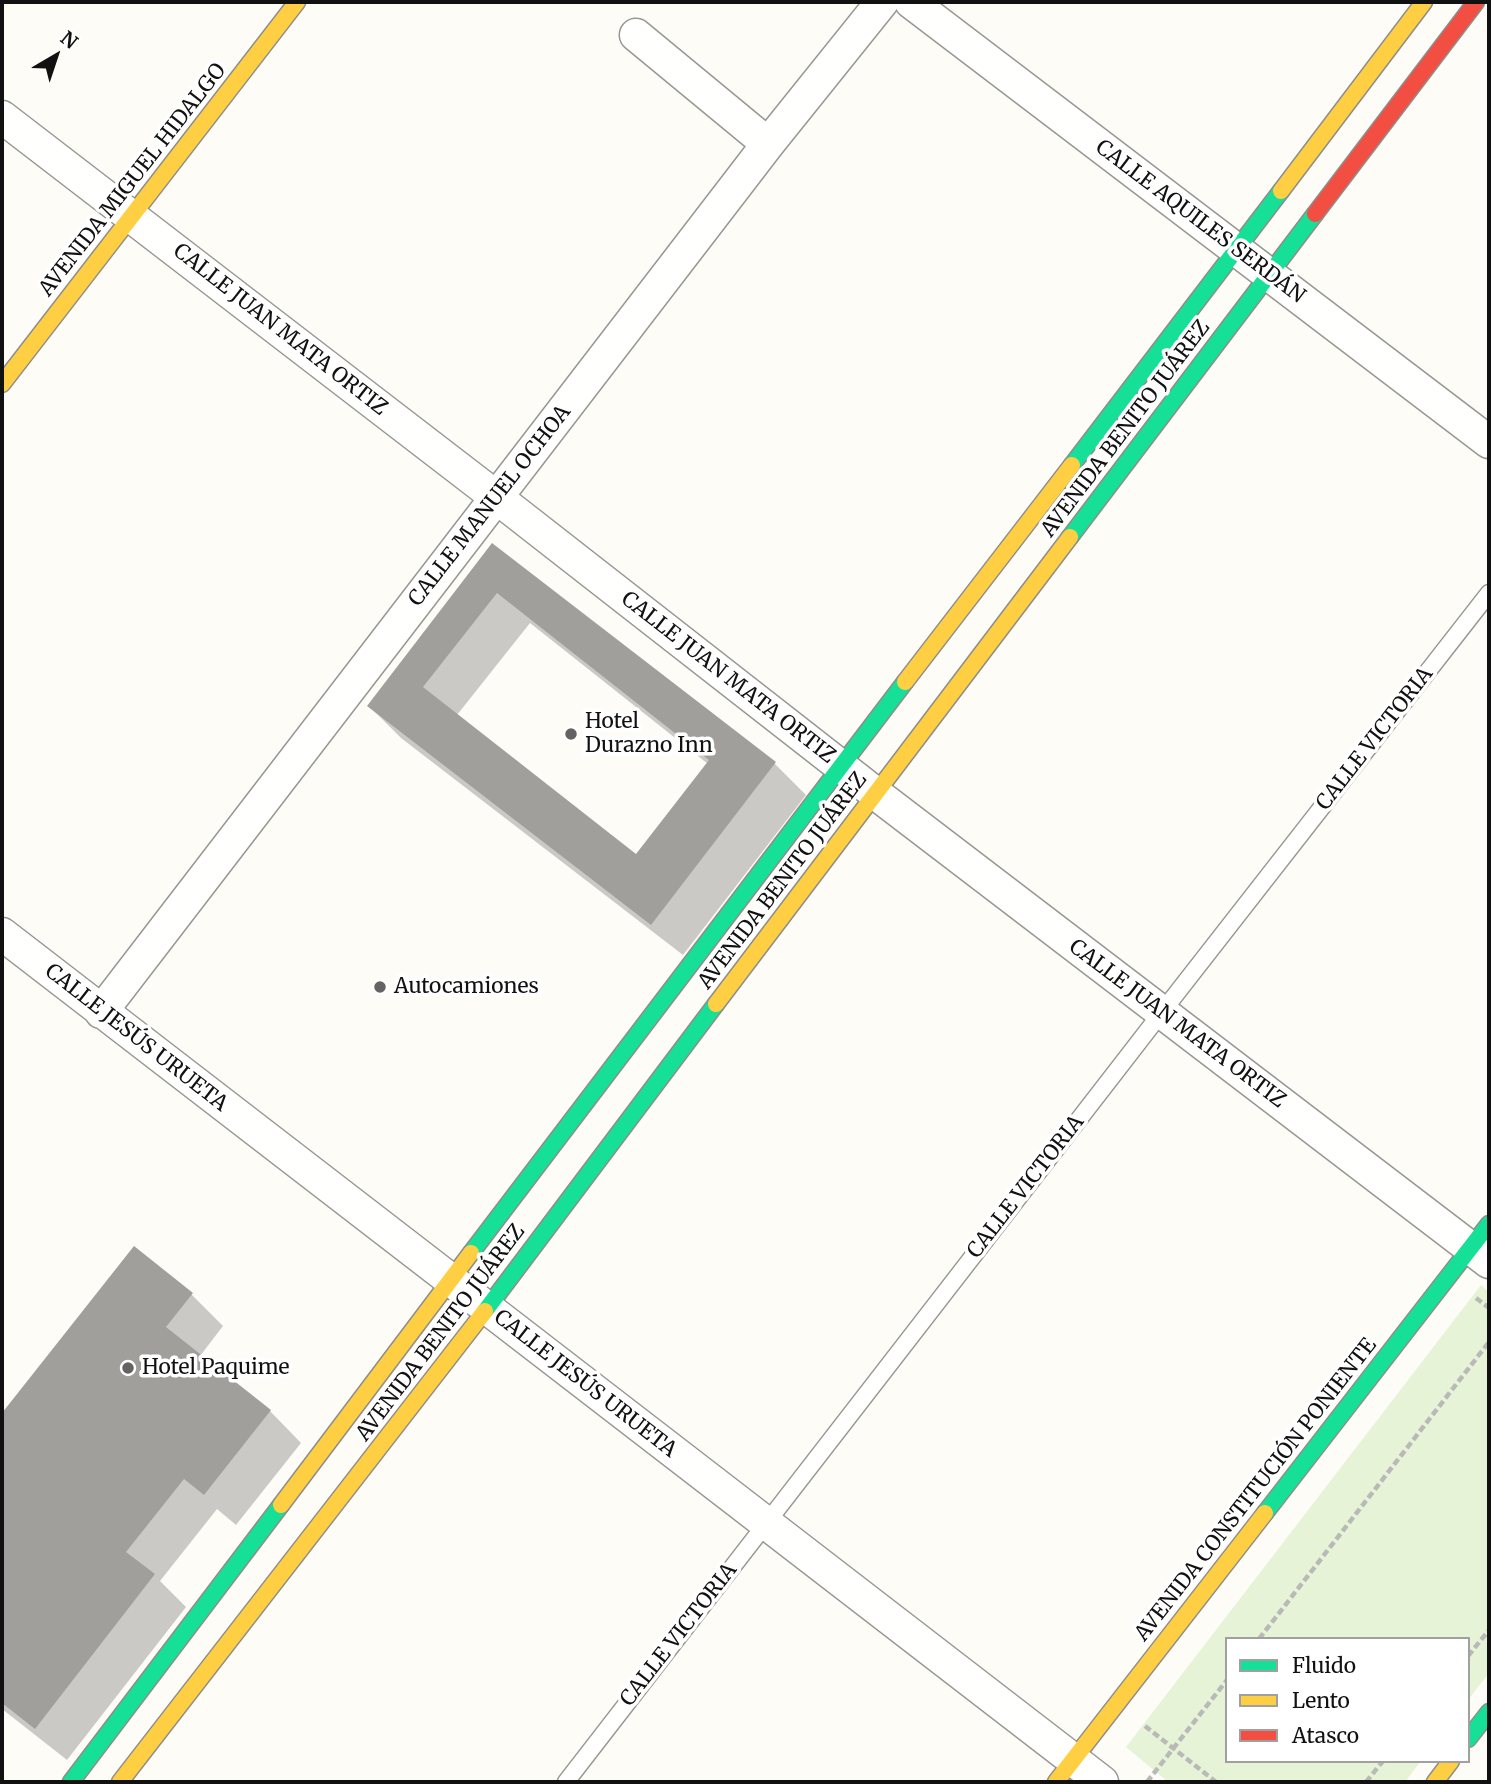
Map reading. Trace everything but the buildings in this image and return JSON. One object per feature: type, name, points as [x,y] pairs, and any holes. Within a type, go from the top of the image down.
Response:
[{"type":"main road","name":"AVENIDA MIGUEL HIDALGO","points":[[2,384],[297,2]]},
{"type":"main road","name":"AVENIDA BENITO JUÁREZ","points":[[71,1782],[841,765],[1424,2]]},
{"type":"main road","name":"AVENIDA BENITO JUÁREZ","points":[[121,1782],[487,1309],[1476,2]]},
{"type":"main road","name":"AVENIDA CONSTITUCIÓN PONIENTE","points":[[1065,1771],[1483,1245]]},
{"type":"main road","points":[[1470,1737],[1489,1712]]},
{"type":"main road","points":[[1435,1782],[1449,1763]]},
{"type":"street","name":"CALLE MANUEL OCHOA","points":[[101,1012],[768,145],[882,2]]},
{"type":"street","name":"CALLE AQUILES SERDÁN","points":[[911,2],[1489,442]]},
{"type":"street","points":[[636,35],[768,145]]},
{"type":"street","name":"CALLE JUAN MATA ORTIZ","points":[[2,117],[1162,1012],[1483,1245]]},
{"type":"street","name":"CALLE JESÚS URUETA","points":[[2,934],[765,1523],[1065,1771],[1102,1782]]},
{"type":"lane","name":"CALLE VICTORIA","points":[[566,1782],[1489,593]]},
{"type":"path","points":[[1261,1637],[1489,1342]]},
{"type":"path","points":[[1470,1654],[1489,1630]]},
{"type":"path","points":[[1147,1782],[1225,1683]]},
{"type":"path","points":[[1117,1704],[1216,1782]]},
{"type":"path","points":[[1366,1782],[1381,1763]]},
{"type":"green space","points":[[1481,1285],[1489,1292],[1489,1673],[1470,1697],[1470,1637],[1225,1637],[1225,1763],[1419,1763],[1405,1782],[1168,1782],[1126,1747]]},
{"type":"traffic: fast","points":[[1072,465],[1281,191]]},
{"type":"traffic: fast","points":[[1070,537],[1315,214]]},
{"type":"traffic: fast","points":[[471,1253],[905,682]]},
{"type":"traffic: fast","points":[[485,1311],[716,1004]]},
{"type":"traffic: fast","points":[[1265,1513],[1489,1224]]},
{"type":"traffic: fast","points":[[71,1782],[281,1505]]},
{"type":"traffic: fast","points":[[1470,1736],[1489,1712]]},
{"type":"traffic: slow","points":[[2,384],[297,2]]},
{"type":"traffic: slow","points":[[1281,191],[1424,2]]},
{"type":"traffic: slow","points":[[905,682],[1072,465]]},
{"type":"traffic: slow","points":[[716,1004],[1070,537]]},
{"type":"traffic: slow","points":[[281,1505],[471,1253]]},
{"type":"traffic: slow","points":[[120,1782],[485,1311]]},
{"type":"traffic: slow","points":[[1056,1782],[1265,1513]]},
{"type":"traffic: slow","points":[[1435,1782],[1449,1763]]},
{"type":"traffic: jam","points":[[1315,214],[1476,2]]},
{"type":"place","name":"Hotel Durazno Inn","points":[[571,734]]},
{"type":"place","name":"Autocamiones","points":[[380,987]]},
{"type":"place","name":"Hotel Paquime","points":[[128,1368]]}]
